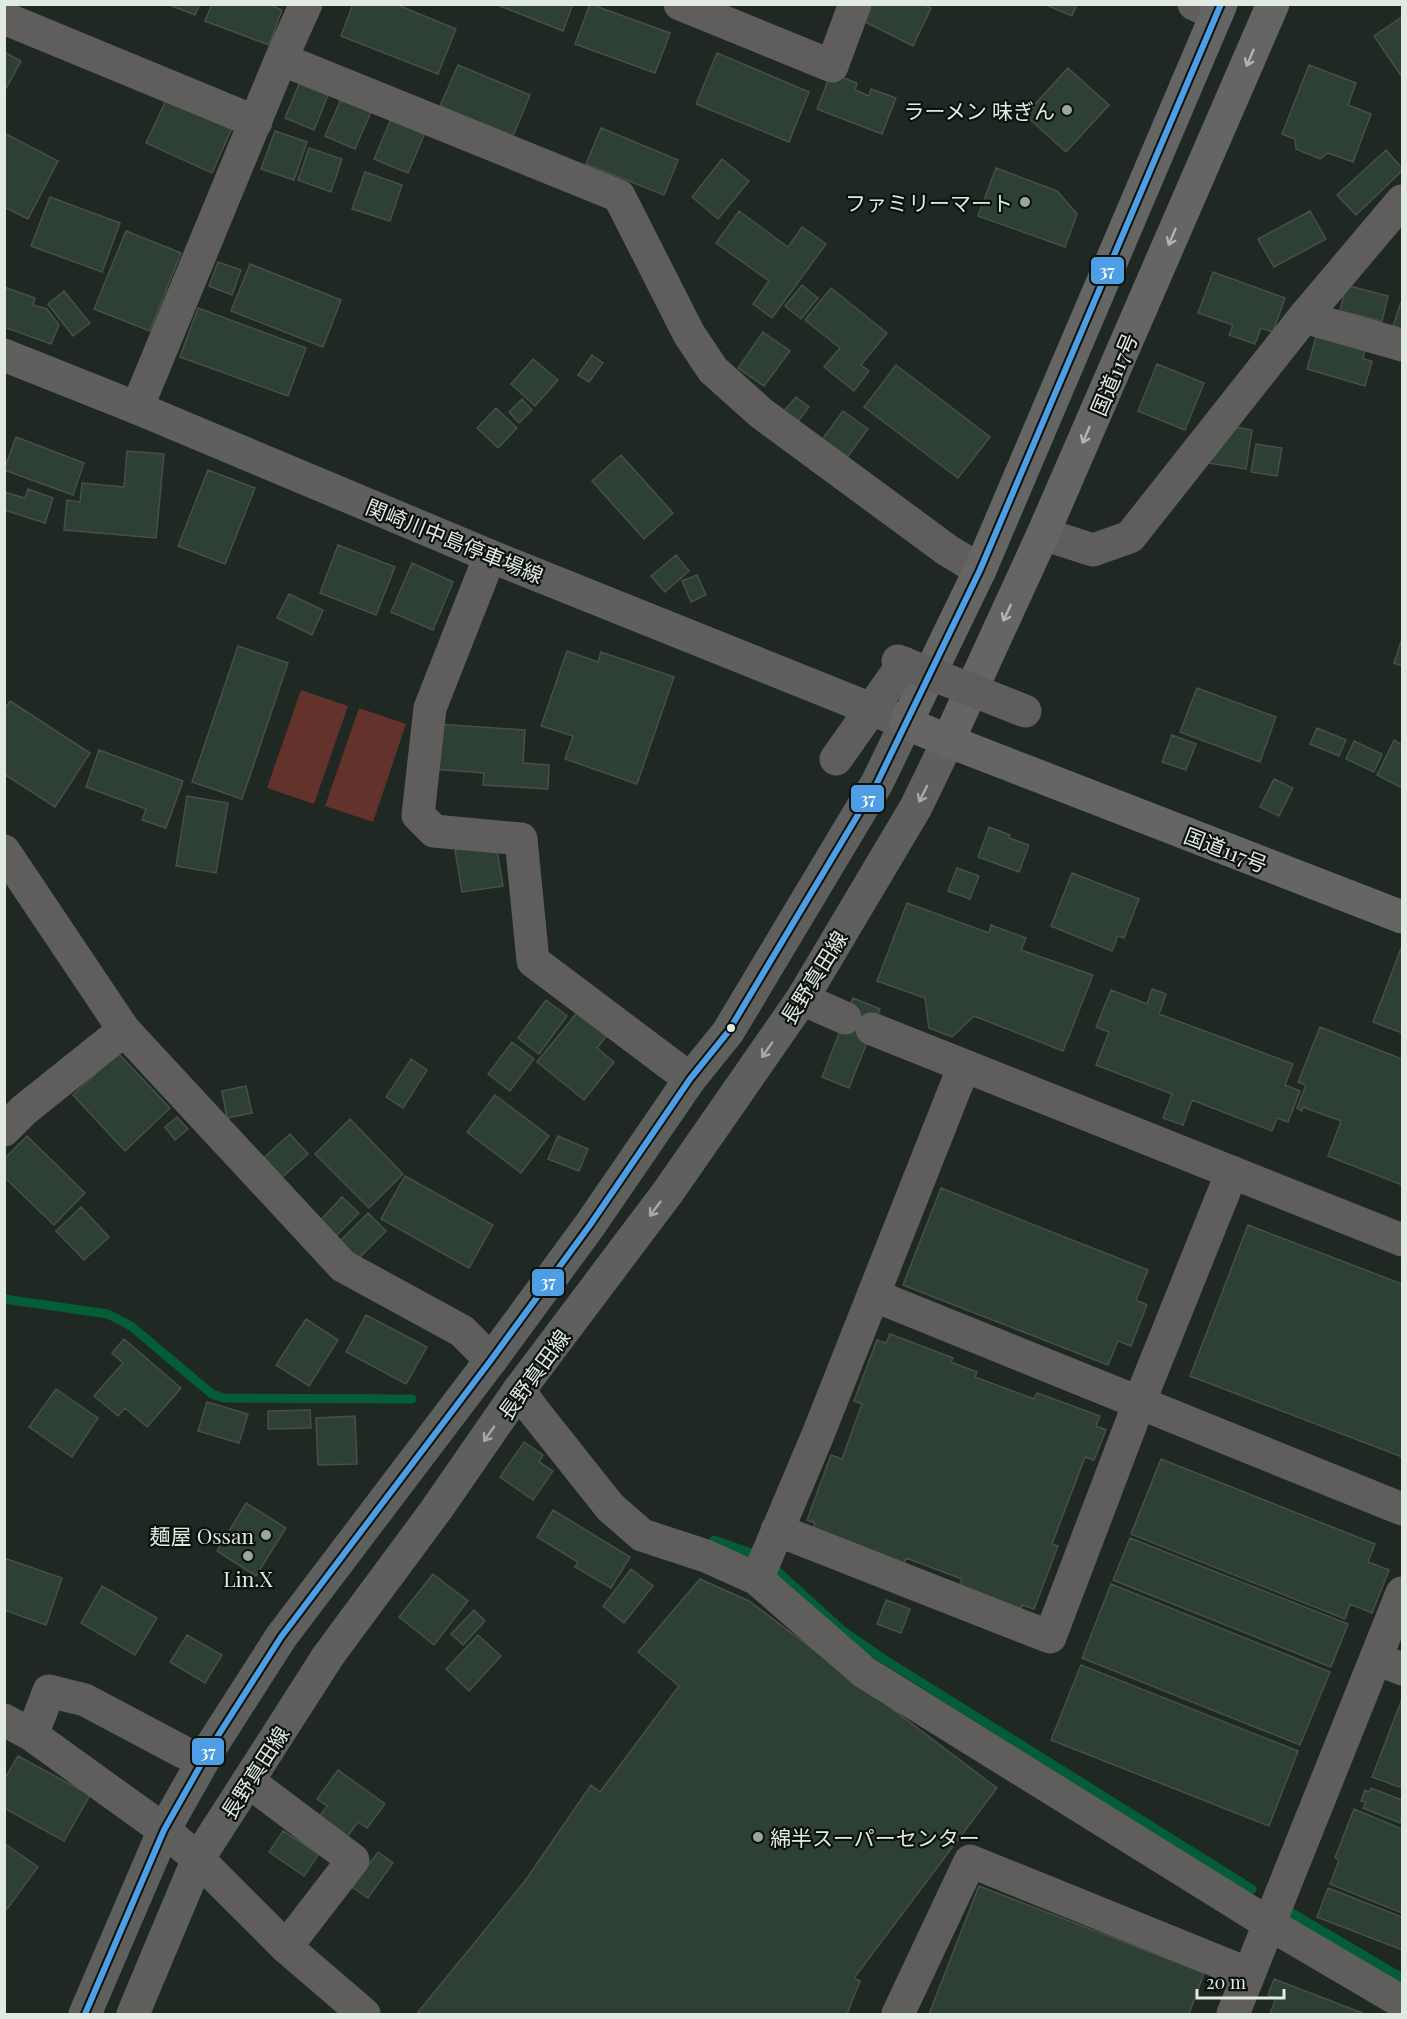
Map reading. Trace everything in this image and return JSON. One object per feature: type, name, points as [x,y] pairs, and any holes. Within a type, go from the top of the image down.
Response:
[{"type":"highway","name":"国道117号","points":[[948,741],[1043,534],[1273,4]]},
{"type":"highway","points":[[906,723],[980,570],[1211,8]]},
{"type":"highway","name":"国道117号","points":[[906,723],[1402,917]]},
{"type":"main road","name":"関崎川中島停車場線","points":[[4,355],[138,408],[490,556],[906,723]]},
{"type":"main road","name":"長野真田線","points":[[85,2014],[164,1830],[212,1745],[281,1637],[491,1360],[590,1225],[690,1079],[728,1032],[877,783],[906,723]]},
{"type":"main road","name":"長野真田線","points":[[133,2014],[198,1858],[328,1656],[436,1510],[519,1390],[668,1192],[802,999],[916,807],[948,741]]},
{"type":"street","points":[[138,408],[281,59],[306,4]]},
{"type":"street","points":[[680,4],[832,66],[855,4]]},
{"type":"street","points":[[4,18],[256,122]]},
{"type":"street","points":[[281,59],[619,196],[689,334],[713,370],[761,412],[947,550],[980,570]]},
{"type":"street","points":[[1043,534],[1093,550],[1130,537],[1304,317],[1402,201]]},
{"type":"street","points":[[1304,317],[1402,345]]},
{"type":"street","points":[[490,556],[430,708],[418,814],[434,831],[521,839],[533,961],[690,1079]]},
{"type":"street","points":[[836,759],[901,662],[1025,711]]},
{"type":"street","points":[[4,851],[124,1030],[343,1266],[462,1331],[491,1360]]},
{"type":"street","points":[[802,999],[859,1024],[1402,1240]]},
{"type":"street","points":[[4,1131],[24,1110],[124,1030]]},
{"type":"street","points":[[757,1579],[964,1066]]},
{"type":"street","points":[[777,1530],[1050,1638],[1139,1403],[1232,1172]]},
{"type":"street","points":[[873,1295],[1402,1509]]},
{"type":"street","points":[[519,1390],[609,1507],[642,1534],[706,1556],[757,1579],[864,1672],[1269,1923],[1402,2002]]},
{"type":"street","points":[[1233,2014],[1269,1923],[1390,1664],[1402,1593]]},
{"type":"street","points":[[183,1752],[85,1700],[49,1691],[18,1728],[164,1830],[198,1858],[286,1947],[364,2014]]},
{"type":"street","points":[[248,1781],[353,1860],[286,1947]]},
{"type":"street","points":[[898,2014],[970,1861],[1249,1974]]},
{"type":"shaded area","points":[[301,690],[348,706],[314,804],[267,788]]},
{"type":"shaded area","points":[[359,708],[406,724],[373,822],[325,806]]},
{"type":"building","points":[[167,4],[200,4],[195,15]]},
{"type":"building","points":[[212,4],[268,4],[282,10],[269,45],[205,21]]},
{"type":"building","points":[[353,4],[395,4],[456,29],[438,74],[341,36]]},
{"type":"building","points":[[495,4],[573,4],[563,31]]},
{"type":"building","points":[[590,4],[670,33],[655,73],[575,44]]},
{"type":"building","points":[[868,4],[923,4],[931,8],[913,46],[861,20]]},
{"type":"building","points":[[1044,4],[1077,4],[1072,16]]},
{"type":"building","points":[[1402,17],[1402,77],[1374,36]]},
{"type":"building","points":[[4,52],[21,61],[4,92]]},
{"type":"building","points":[[717,53],[809,92],[789,142],[696,104]]},
{"type":"building","points":[[458,65],[530,95],[513,136],[440,106]]},
{"type":"building","points":[[1309,65],[1356,83],[1348,105],[1371,114],[1353,162],[1328,153],[1320,159],[1296,149],[1295,139],[1282,134]]},
{"type":"building","name":"ラーメン 味ぎん","points":[[1068,68],[1109,105],[1066,152],[1025,115]]},
{"type":"building","points":[[831,73],[857,83],[855,90],[869,96],[871,89],[896,98],[882,134],[817,109]]},
{"type":"building","points":[[299,84],[328,95],[314,130],[285,118]]},
{"type":"building","points":[[167,98],[232,128],[212,173],[146,143]]},
{"type":"building","points":[[341,99],[371,112],[355,149],[325,136]]},
{"type":"building","points":[[391,119],[425,133],[408,173],[374,159]]},
{"type":"building","points":[[601,128],[678,160],[664,195],[586,164]]},
{"type":"building","points":[[275,131],[307,142],[294,180],[261,169]]},
{"type":"building","points":[[4,133],[58,161],[28,219],[4,207]]},
{"type":"building","points":[[309,148],[342,159],[331,192],[298,180]]},
{"type":"building","points":[[1386,150],[1402,168],[1402,171],[1356,215],[1337,195]]},
{"type":"building","points":[[722,159],[749,181],[718,219],[692,197]]},
{"type":"building","name":"ファミリーマート","points":[[996,168],[1057,191],[1077,214],[1065,247],[978,216]]},
{"type":"building","points":[[365,172],[402,185],[390,221],[352,209]]},
{"type":"building","points":[[50,197],[120,223],[102,272],[31,246]]},
{"type":"building","points":[[739,211],[788,247],[802,227],[826,244],[772,318],[753,304],[769,281],[716,243]]},
{"type":"building","points":[[1310,211],[1326,239],[1274,267],[1258,239]]},
{"type":"building","points":[[126,231],[181,253],[150,331],[94,309]]},
{"type":"building","points":[[218,262],[241,270],[232,295],[209,286]]},
{"type":"building","points":[[250,264],[341,300],[323,347],[231,311]]},
{"type":"building","points":[[1213,272],[1285,298],[1273,332],[1261,328],[1255,344],[1229,335],[1233,325],[1198,313]]},
{"type":"building","points":[[802,285],[818,298],[801,319],[785,306]]},
{"type":"building","points":[[1346,285],[1388,296],[1382,321],[1340,311]]},
{"type":"building","points":[[4,287],[35,298],[33,305],[47,309],[59,325],[51,344],[4,327]]},
{"type":"building","points":[[831,288],[887,333],[861,365],[869,371],[854,391],[824,367],[840,348],[805,320]]},
{"type":"building","points":[[64,291],[90,323],[73,336],[48,304]]},
{"type":"building","points":[[1402,302],[1402,330],[1393,326]]},
{"type":"building","points":[[198,308],[306,348],[288,396],[180,357]]},
{"type":"building","points":[[763,332],[790,351],[764,386],[738,368]]},
{"type":"building","points":[[1317,334],[1365,348],[1363,359],[1372,361],[1365,386],[1307,369]]},
{"type":"building","points":[[592,355],[603,363],[589,382],[578,375]]},
{"type":"building","points":[[533,359],[558,380],[535,406],[511,384]]},
{"type":"building","points":[[1157,364],[1204,383],[1185,430],[1138,411]]},
{"type":"building","points":[[896,365],[990,437],[958,478],[864,407]]},
{"type":"building","points":[[796,397],[809,407],[797,423],[783,412]]},
{"type":"building","points":[[522,399],[532,410],[519,423],[509,412]]},
{"type":"building","points":[[496,408],[517,428],[498,448],[477,428]]},
{"type":"building","points":[[843,411],[868,429],[843,463],[818,445]]},
{"type":"building","points":[[1230,426],[1252,430],[1246,469],[1208,463]]},
{"type":"building","points":[[16,437],[84,463],[73,495],[4,470]]},
{"type":"building","points":[[1256,444],[1282,448],[1277,476],[1251,472]]},
{"type":"building","points":[[127,451],[164,454],[156,538],[64,530],[67,500],[80,502],[82,483],[124,487]]},
{"type":"building","points":[[621,455],[673,513],[644,539],[592,481]]},
{"type":"building","points":[[208,470],[255,488],[225,564],[178,546]]},
{"type":"building","points":[[28,489],[53,498],[45,523],[4,510],[4,492],[25,498]]},
{"type":"building","points":[[338,545],[395,567],[376,615],[320,593]]},
{"type":"building","points":[[676,555],[689,571],[665,592],[651,576]]},
{"type":"building","points":[[412,563],[453,582],[433,630],[391,612]]},
{"type":"building","points":[[697,575],[706,595],[691,602],[682,581]]},
{"type":"building","points":[[289,594],[323,610],[312,635],[277,618]]},
{"type":"building","points":[[1402,639],[1402,666],[1394,663]]},
{"type":"building","points":[[238,646],[288,663],[242,799],[192,782]]},
{"type":"building","points":[[567,651],[598,662],[601,652],[674,677],[637,784],[565,759],[573,736],[541,726]]},
{"type":"building","points":[[1197,688],[1276,717],[1260,762],[1180,732]]},
{"type":"building","points":[[10,701],[90,753],[55,807],[4,774],[4,710]]},
{"type":"building","points":[[436,724],[525,730],[523,763],[549,765],[548,789],[483,785],[484,773],[432,769]]},
{"type":"building","points":[[1317,728],[1346,740],[1339,756],[1310,744]]},
{"type":"building","points":[[1172,735],[1196,744],[1186,770],[1162,762]]},
{"type":"building","points":[[1394,740],[1402,745],[1402,788],[1377,775]]},
{"type":"building","points":[[1354,741],[1382,754],[1374,772],[1346,759]]},
{"type":"building","points":[[99,750],[183,781],[166,828],[142,820],[146,809],[86,787]]},
{"type":"building","points":[[1274,779],[1293,788],[1279,816],[1260,807]]},
{"type":"building","points":[[187,796],[228,803],[216,873],[176,866]]},
{"type":"building","points":[[989,827],[1010,835],[1009,838],[1029,845],[1019,872],[978,857]]},
{"type":"building","points":[[496,844],[503,886],[462,892],[455,850]]},
{"type":"building","points":[[957,868],[979,876],[970,899],[948,891]]},
{"type":"building","points":[[1072,873],[1139,899],[1124,938],[1118,936],[1112,951],[1051,926]]},
{"type":"building","points":[[907,903],[989,933],[991,925],[1026,938],[1021,950],[1093,975],[1063,1051],[974,1016],[952,1037],[929,1028],[925,998],[877,981]]},
{"type":"building","points":[[1402,946],[1402,1033],[1373,1022]]},
{"type":"building","points":[[1152,989],[1166,994],[1159,1014],[1293,1064],[1285,1085],[1300,1091],[1288,1122],[1277,1118],[1272,1131],[1192,1100],[1183,1125],[1163,1118],[1172,1094],[1096,1065],[1109,1032],[1096,1027],[1111,990],[1147,1004]]},
{"type":"building","points":[[853,998],[880,1009],[849,1088],[822,1077]]},
{"type":"building","points":[[546,1000],[567,1016],[539,1054],[518,1038]]},
{"type":"building","points":[[580,1009],[609,1033],[597,1048],[614,1062],[584,1100],[537,1062]]},
{"type":"building","points":[[1320,1027],[1402,1059],[1402,1185],[1328,1156],[1341,1121],[1303,1107],[1302,1111],[1297,1108],[1306,1085],[1298,1082]]},
{"type":"building","points":[[512,1042],[534,1059],[510,1091],[488,1074]]},
{"type":"building","points":[[118,1053],[170,1108],[125,1151],[73,1095]]},
{"type":"building","points":[[411,1059],[427,1070],[403,1108],[386,1097]]},
{"type":"building","points":[[246,1086],[252,1113],[227,1118],[222,1091]]},
{"type":"building","points":[[495,1095],[549,1136],[521,1173],[467,1132]]},
{"type":"building","points":[[177,1117],[188,1129],[175,1140],[165,1127]]},
{"type":"building","points":[[350,1119],[403,1174],[369,1208],[315,1154]]},
{"type":"building","points":[[290,1134],[308,1154],[277,1182],[259,1162]]},
{"type":"building","points":[[27,1136],[85,1193],[54,1225],[4,1177],[4,1159]]},
{"type":"building","points":[[558,1136],[588,1149],[579,1171],[548,1159]]},
{"type":"building","points":[[405,1176],[493,1225],[469,1268],[381,1219]]},
{"type":"building","points":[[941,1188],[1148,1270],[1136,1300],[1147,1305],[1131,1346],[1118,1341],[1108,1365],[903,1285]]},
{"type":"building","points":[[342,1197],[359,1213],[332,1240],[316,1225]]},
{"type":"building","points":[[81,1207],[109,1237],[84,1260],[56,1231]]},
{"type":"building","points":[[368,1213],[386,1231],[354,1263],[336,1245]]},
{"type":"building","points":[[1248,1225],[1402,1284],[1402,1457],[1190,1376]]},
{"type":"building","points":[[366,1315],[427,1347],[406,1384],[346,1352]]},
{"type":"building","points":[[306,1319],[338,1340],[309,1386],[276,1365]]},
{"type":"building","points":[[890,1334],[953,1358],[951,1362],[977,1372],[975,1377],[1034,1399],[1037,1393],[1100,1416],[1096,1426],[1106,1430],[1094,1460],[1085,1457],[1052,1544],[1058,1546],[1034,1609],[1022,1605],[1019,1615],[957,1591],[962,1579],[906,1558],[903,1568],[811,1533],[815,1523],[807,1520],[831,1455],[842,1459],[862,1404],[854,1401],[877,1340],[886,1343]]},
{"type":"building","points":[[124,1339],[181,1388],[147,1427],[125,1408],[118,1416],[94,1396],[123,1363],[112,1353]]},
{"type":"building","points":[[56,1389],[98,1418],[72,1457],[29,1427]]},
{"type":"building","points":[[207,1402],[248,1414],[239,1443],[198,1431]]},
{"type":"building","points":[[310,1410],[311,1428],[268,1429],[268,1411]]},
{"type":"building","points":[[355,1416],[357,1464],[318,1465],[316,1418]]},
{"type":"building","points":[[524,1442],[543,1455],[539,1462],[553,1471],[533,1500],[500,1477]]},
{"type":"building","points":[[1161,1459],[1375,1544],[1368,1562],[1389,1570],[1372,1613],[1350,1604],[1345,1619],[1131,1534]]},
{"type":"building","points":[[246,1503],[286,1528],[256,1576],[217,1551]]},
{"type":"building","points":[[553,1510],[630,1557],[611,1588],[575,1567],[578,1562],[537,1537]]},
{"type":"building","points":[[1130,1538],[1348,1624],[1331,1667],[1113,1580]]},
{"type":"building","points":[[4,1558],[62,1578],[46,1625],[4,1610]]},
{"type":"building","points":[[631,1569],[653,1586],[624,1623],[603,1606]]},
{"type":"building","points":[[433,1574],[468,1601],[434,1645],[399,1617]]},
{"type":"building","name":"綿半スーパーセンター","points":[[700,1579],[749,1601],[997,1788],[854,1978],[860,1981],[847,2014],[422,2014],[418,2012],[525,1881],[591,1785],[600,1792],[679,1686],[638,1652]]},
{"type":"building","points":[[1111,1584],[1330,1672],[1300,1745],[1082,1658]]},
{"type":"building","points":[[102,1586],[157,1618],[135,1655],[81,1623]]},
{"type":"building","points":[[886,1600],[910,1609],[901,1633],[877,1624]]},
{"type":"building","points":[[474,1610],[485,1621],[463,1645],[451,1634]]},
{"type":"building","points":[[187,1635],[222,1655],[205,1683],[170,1662]]},
{"type":"building","points":[[478,1635],[501,1656],[469,1691],[446,1669]]},
{"type":"building","points":[[1081,1665],[1298,1751],[1269,1826],[1051,1740]]},
{"type":"building","points":[[1402,1699],[1402,1788],[1372,1777]]},
{"type":"building","points":[[18,1756],[90,1795],[64,1841],[4,1808],[4,1780]]},
{"type":"building","points":[[338,1770],[385,1804],[367,1828],[358,1822],[347,1837],[319,1817],[327,1806],[317,1799]]},
{"type":"building","points":[[1371,1788],[1402,1800],[1400,1823],[1363,1808],[1366,1802],[1361,1801],[1365,1790],[1369,1792]]},
{"type":"building","points":[[1354,1809],[1402,1829],[1402,1913],[1330,1884],[1339,1860],[1335,1858]]},
{"type":"building","points":[[283,1831],[319,1854],[304,1876],[269,1852]]},
{"type":"building","points":[[4,1843],[38,1867],[7,1909],[4,1907]]},
{"type":"building","points":[[378,1852],[393,1863],[368,1898],[352,1887]]},
{"type":"building","points":[[979,1886],[1204,1973],[1189,2014],[929,2014]]},
{"type":"building","points":[[1328,1888],[1402,1917],[1402,1950],[1317,1917]]},
{"type":"building","points":[[1274,1979],[1365,2014],[1270,2014],[1276,1998],[1268,1995]]},
{"type":"waterway","points":[[4,1299],[108,1314],[131,1326],[212,1394],[224,1398],[412,1399]]},
{"type":"waterway","points":[[714,1540],[751,1553]]},
{"type":"waterway","points":[[776,1570],[843,1631],[882,1658],[1252,1889]]},
{"type":"waterway","points":[[1290,1912],[1402,1978]]},
{"type":"transit line","name":"37","points":[[85,2014],[164,1830],[212,1745],[281,1637],[491,1360],[590,1225],[690,1079],[728,1032],[877,783],[980,570],[1221,4]]},
{"type":"place","name":"ラーメン 味ぎん","points":[[1067,110]]},
{"type":"place","name":"ファミリーマート","points":[[1025,202]]},
{"type":"place","name":"麺屋 Ossan","points":[[266,1535]]},
{"type":"place","name":"Lin.X","points":[[248,1556]]},
{"type":"place","name":"綿半スーパーセンター","points":[[758,1837]]}]
